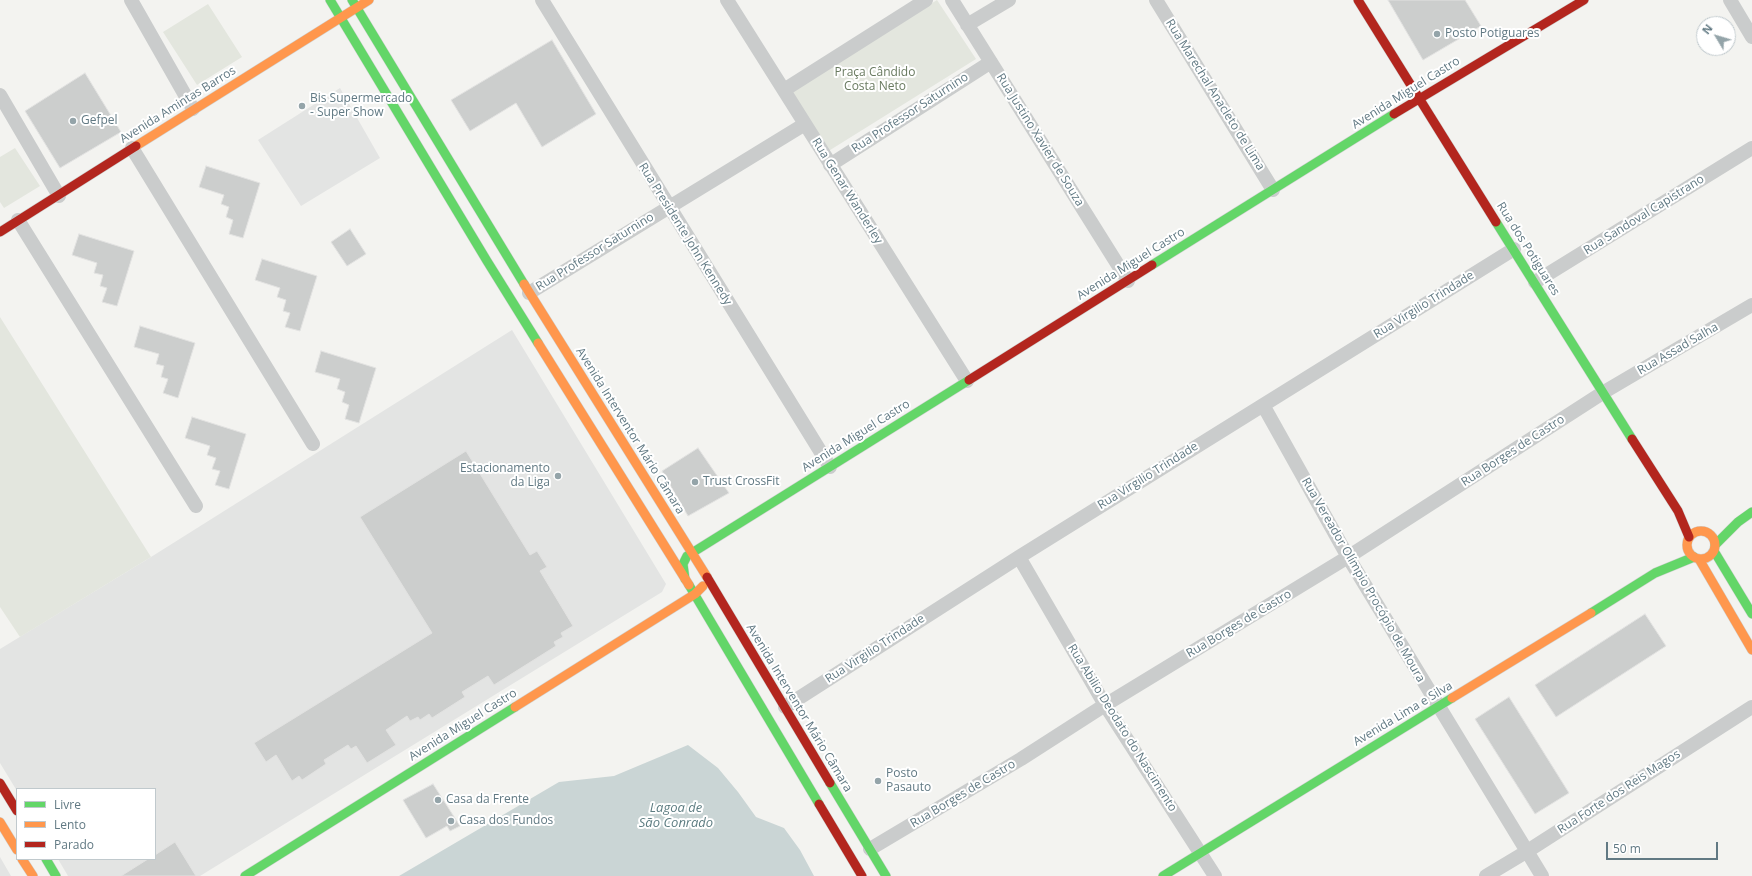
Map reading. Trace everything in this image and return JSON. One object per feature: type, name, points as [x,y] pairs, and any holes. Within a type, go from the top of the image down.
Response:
[{"type":"main road","points":[[330,0],[487,261],[695,594],[862,876]]},
{"type":"main road","name":"Avenida Amintas Barros","points":[[0,232],[340,17],[354,4],[369,0]]},
{"type":"main road","name":"Rua dos Potiguares","points":[[1358,0],[1418,99],[1678,510],[1687,540]]},
{"type":"main road","name":"Avenida Miguel Castro","points":[[693,553],[1418,99],[1584,0]]},
{"type":"main road","name":"Avenida Interventor Mário Câmara","points":[[354,4],[529,293],[693,553],[886,876]]},
{"type":"main road","name":"Rua dos Potiguares","points":[[1678,510],[1711,529]]},
{"type":"main road","points":[[1696,558],[1708,557],[1714,548],[1738,522],[1752,512]]},
{"type":"main road","points":[[1738,522],[1696,531],[1687,540],[1688,551],[1696,558],[1752,650]]},
{"type":"main road","points":[[1711,529],[1714,548],[1752,614]]},
{"type":"main road","name":"Avenida Lima e Silva","points":[[1655,573],[1687,540]]},
{"type":"main road","points":[[685,579],[683,568],[684,560],[693,553]]},
{"type":"main road","name":"Avenida Lima e Silva","points":[[1163,876],[1655,573],[1696,558]]},
{"type":"main road","points":[[695,594],[703,587],[706,576]]},
{"type":"main road","name":"Avenida Miguel Castro","points":[[245,876],[695,594]]},
{"type":"main road","points":[[0,783],[16,809]]},
{"type":"main road","points":[[0,822],[16,848]]},
{"type":"main road","points":[[23,860],[33,876]]},
{"type":"main road","points":[[47,860],[56,876]]},
{"type":"street","points":[[131,0],[193,109]]},
{"type":"street","name":"Rua Presidente John Kennedy","points":[[542,0],[668,207],[830,467]]},
{"type":"street","name":"Rua Genar Wanderley","points":[[727,0],[967,381]]},
{"type":"street","points":[[784,90],[926,0]]},
{"type":"street","name":"Rua Justino Xavier de Souza","points":[[952,0],[1128,280]]},
{"type":"street","points":[[967,25],[1008,0]]},
{"type":"street","name":"Rua Marechal Anacleto de Lima","points":[[1156,0],[1273,190]]},
{"type":"street","points":[[1730,0],[1752,37]]},
{"type":"street","name":"Rua Professor Saturnino","points":[[830,165],[991,62]]},
{"type":"street","points":[[0,95],[59,196]]},
{"type":"street","name":"Rua Professor Saturnino","points":[[529,293],[805,124]]},
{"type":"street","points":[[132,148],[313,444]]},
{"type":"street","name":"Rua Sandoval Capistrano","points":[[1535,282],[1752,148]]},
{"type":"street","points":[[18,220],[196,506]]},
{"type":"street","name":"Rua Virgilio Trindade","points":[[785,707],[1019,557],[1514,249]]},
{"type":"street","name":"Rua Assad Salha","points":[[1604,392],[1752,305]]},
{"type":"street","name":"Rua Borges de Castro","points":[[870,849],[1021,759],[1105,705],[1348,557],[1604,392]]},
{"type":"street","name":"Rua Vereador Olímpio Procópio de Moura","points":[[1263,405],[1348,557],[1542,876]]},
{"type":"street","name":"Rua Abilio Deodato do Nascimento","points":[[1019,557],[1105,705],[1215,876]]},
{"type":"street","name":"Rua Forte dos Reis Magos","points":[[1486,876],[1752,707]]},
{"type":"shaded area","points":[[340,88],[380,158],[301,206],[258,140]]},
{"type":"shaded area","points":[[512,330],[666,584],[662,592],[200,876],[68,876],[59,860],[156,860],[156,788],[16,788],[16,789],[0,763],[0,649],[151,557]]},
{"type":"shaded area","points":[[0,857],[11,876],[0,876]]},
{"type":"green space","name":"Praça Cândido Costa Neto","points":[[937,0],[976,59],[827,152],[790,93]]},
{"type":"green space","points":[[208,4],[242,57],[197,85],[163,32]]},
{"type":"green space","points":[[15,148],[40,186],[4,208],[0,202],[0,157]]},
{"type":"green space","points":[[0,317],[151,557],[20,637],[0,607]]},
{"type":"water","name":"Lagoa de São Conrado","points":[[688,745],[718,768],[756,817],[784,828],[800,850],[814,876],[399,876],[559,782],[614,776]]},
{"type":"building","name":"Posto Potiguares","points":[[1388,0],[1465,0],[1481,26],[1423,60]]},
{"type":"building","points":[[552,40],[596,114],[542,147],[516,103],[470,131],[451,100]]},
{"type":"building","name":"Gefpel","points":[[85,73],[121,132],[60,168],[25,111]]},
{"type":"building","points":[[206,166],[260,183],[243,238],[229,234],[233,220],[226,217],[229,207],[221,204],[224,195],[199,187]]},
{"type":"building","points":[[350,229],[366,254],[347,266],[331,242]]},
{"type":"building","points":[[79,234],[134,251],[117,306],[102,302],[107,288],[100,286],[103,275],[94,273],[97,263],[72,255]]},
{"type":"building","points":[[262,259],[317,276],[300,331],[285,327],[290,313],[283,311],[286,300],[277,297],[280,288],[255,280]]},
{"type":"building","points":[[140,326],[195,343],[178,398],[163,393],[168,379],[161,377],[164,366],[156,364],[159,354],[134,347]]},
{"type":"building","points":[[321,351],[376,368],[359,423],[345,419],[349,405],[342,402],[345,392],[337,389],[340,379],[315,372]]},
{"type":"building","points":[[192,417],[246,434],[229,489],[215,485],[220,471],[212,469],[216,458],[207,455],[210,446],[185,438]]},
{"type":"building","name":"Trust CrossFit","points":[[698,448],[729,493],[688,516],[662,471]]},
{"type":"building","points":[[466,451],[530,555],[537,551],[547,567],[540,571],[573,626],[561,633],[563,637],[554,642],[556,646],[494,685],[488,676],[462,692],[465,697],[432,718],[429,714],[420,720],[418,717],[410,721],[407,716],[386,730],[396,745],[367,763],[356,746],[351,749],[348,745],[324,760],[326,764],[302,780],[299,776],[292,781],[276,755],[266,762],[254,743],[432,633],[360,517]]},
{"type":"building","points":[[1645,614],[1666,646],[1556,717],[1535,685]]},
{"type":"building","points":[[1509,697],[1569,793],[1535,814],[1475,719]]},
{"type":"building","points":[[433,784],[460,826],[450,831],[447,826],[426,838],[403,800]]},
{"type":"building","points":[[175,842],[196,876],[121,876],[146,860],[156,860],[156,854]]},
{"type":"traffic: fast","points":[[330,0],[538,343]]},
{"type":"traffic: fast","points":[[352,0],[524,284]]},
{"type":"traffic: fast","points":[[1152,265],[1394,114]]},
{"type":"traffic: fast","points":[[1496,222],[1632,439]]},
{"type":"traffic: fast","points":[[685,579],[683,564],[687,556],[969,380]]},
{"type":"traffic: fast","points":[[1715,545],[1738,522],[1752,512]]},
{"type":"traffic: fast","points":[[1714,551],[1752,614]]},
{"type":"traffic: fast","points":[[1591,613],[1655,573],[1694,557]]},
{"type":"traffic: fast","points":[[689,585],[819,804]]},
{"type":"traffic: fast","points":[[1163,876],[1452,698]]},
{"type":"traffic: fast","points":[[245,876],[515,707]]},
{"type":"traffic: fast","points":[[830,783],[886,876]]},
{"type":"traffic: fast","points":[[47,860],[56,876]]},
{"type":"traffic: slow","points":[[136,146],[369,0]]},
{"type":"traffic: slow","points":[[524,284],[707,577]]},
{"type":"traffic: slow","points":[[538,343],[689,585]]},
{"type":"traffic: slow","points":[[1701,531],[1707,532],[1711,535],[1714,539],[1715,545],[1714,551],[1711,555],[1707,558],[1701,559],[1695,558],[1691,555],[1688,551],[1687,545],[1688,539],[1691,535],[1695,532],[1701,531]]},
{"type":"traffic: slow","points":[[1699,559],[1752,650]]},
{"type":"traffic: slow","points":[[515,707],[695,594],[703,586]]},
{"type":"traffic: slow","points":[[1452,698],[1591,613]]},
{"type":"traffic: slow","points":[[0,822],[16,848]]},
{"type":"traffic: slow","points":[[23,860],[33,876]]},
{"type":"traffic: jam","points":[[1358,0],[1496,222]]},
{"type":"traffic: jam","points":[[1394,114],[1584,0]]},
{"type":"traffic: jam","points":[[0,232],[136,146]]},
{"type":"traffic: jam","points":[[969,380],[1152,265]]},
{"type":"traffic: jam","points":[[1632,439],[1678,511],[1689,537]]},
{"type":"traffic: jam","points":[[707,577],[830,783]]},
{"type":"traffic: jam","points":[[0,783],[16,809]]},
{"type":"traffic: jam","points":[[819,804],[862,876]]},
{"type":"place","name":"Posto Potiguares","points":[[1437,34]]},
{"type":"place","name":"Bis Supermercado - Super Show","points":[[302,106]]},
{"type":"place","name":"Gefpel","points":[[73,121]]},
{"type":"place","name":"Estacionamento da Liga","points":[[558,476]]},
{"type":"place","name":"Trust CrossFit","points":[[695,482]]},
{"type":"place","name":"Posto Pasauto","points":[[878,781]]},
{"type":"place","name":"Casa da Frente","points":[[438,800]]},
{"type":"place","name":"Casa dos Fundos","points":[[451,821]]}]
